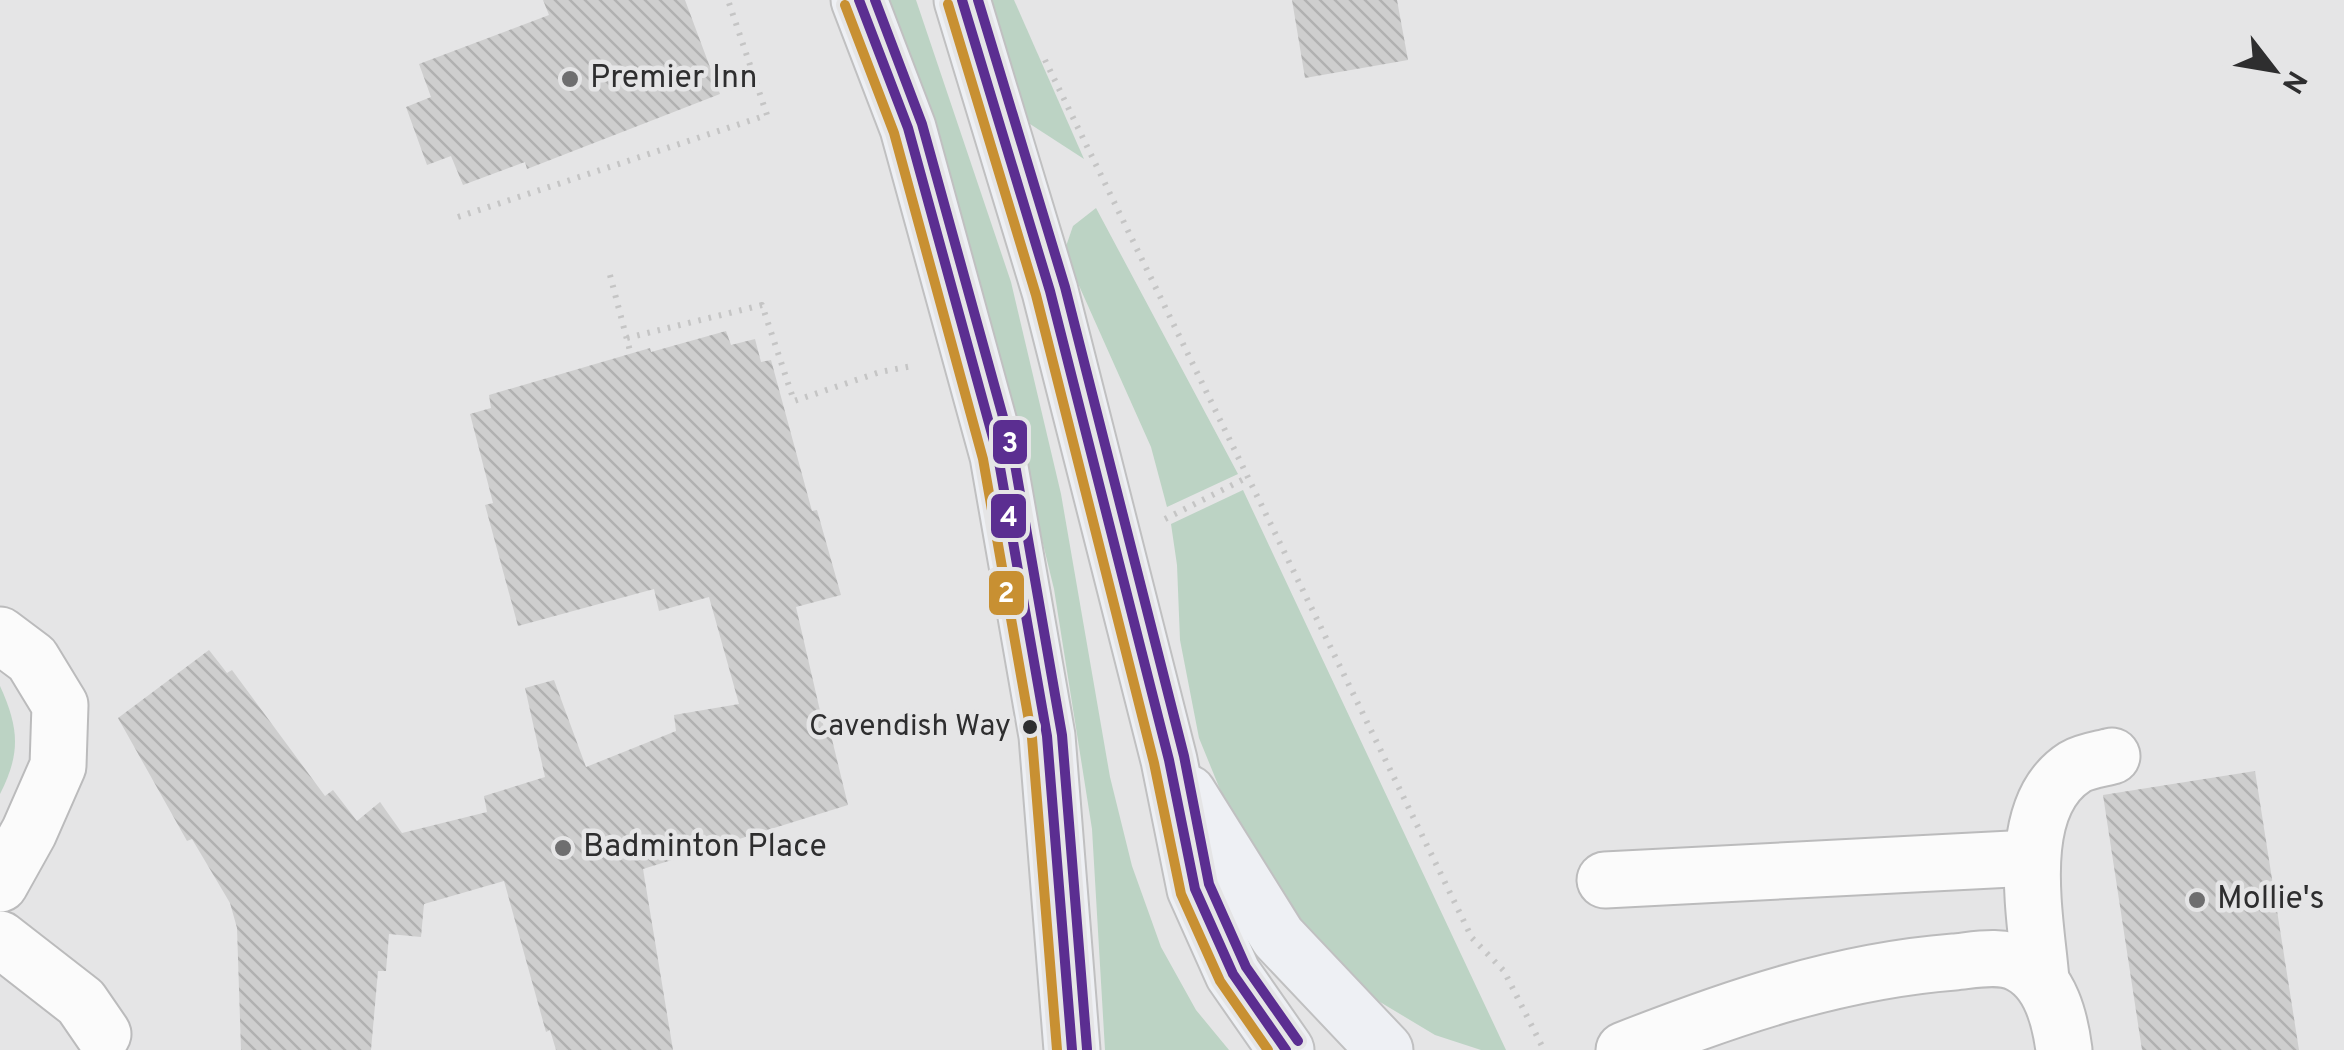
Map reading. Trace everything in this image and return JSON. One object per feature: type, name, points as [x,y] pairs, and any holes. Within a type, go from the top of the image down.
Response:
[{"type":"main road","points":[[859,0],[908,128],[998,456],[1047,736],[1072,1050]]},
{"type":"main road","points":[[962,0],[1050,290],[1168,760],[1195,889],[1234,974],[1286,1050]]},
{"type":"main road","points":[[1168,760],[1278,937],[1385,1050]]},
{"type":"lane","points":[[0,634],[32,659],[60,705],[58,766],[4,872]]},
{"type":"lane","points":[[2064,1050],[2053,1003],[2041,980],[2031,858],[2038,815],[2061,780],[2076,766],[2112,756]]},
{"type":"lane","points":[[1605,880],[2031,858]]},
{"type":"lane","points":[[0,939],[81,1002],[102,1034]]},
{"type":"lane","points":[[1624,1050],[1720,1012],[1841,978],[1900,968],[2004,959],[2022,965],[2041,980]]},
{"type":"path","points":[[458,217],[767,116],[728,0]]},
{"type":"path","points":[[1042,52],[1472,938],[1504,971],[1544,1050]]},
{"type":"path","points":[[610,275],[630,351]]},
{"type":"path","points":[[628,338],[762,305],[794,400],[908,367]]},
{"type":"path","points":[[1114,544],[1248,477]]},
{"type":"green space","points":[[888,0],[916,0],[1011,282],[1061,494],[1110,777],[1132,866],[1161,947],[1196,1010],[1229,1050],[1105,1050],[1092,829],[1054,589],[1017,437]]},
{"type":"green space","points":[[986,0],[1014,0],[1084,159],[1030,124]]},
{"type":"green space","points":[[1096,208],[1238,474],[1167,507],[1151,447],[1064,252],[1073,226]]},
{"type":"green space","points":[[1243,490],[1506,1050],[1481,1050],[1435,1035],[1370,996],[1313,946],[1248,858],[1199,738],[1180,640],[1171,524]]},
{"type":"green space","points":[[0,686],[15,740],[12,766],[0,794]]},
{"type":"building","name":"Premier Inn","points":[[543,0],[685,0],[720,94],[527,169],[525,162],[463,185],[451,156],[427,165],[406,107],[431,97],[419,64],[549,15]]},
{"type":"building","points":[[1292,0],[1397,0],[1408,60],[1305,78]]},
{"type":"building","points":[[726,331],[731,345],[755,339],[761,362],[771,360],[812,511],[817,510],[841,595],[796,607],[824,728],[829,727],[848,805],[643,869],[673,1050],[556,1050],[550,1030],[546,1032],[504,881],[424,904],[421,937],[389,934],[386,971],[378,971],[371,1050],[241,1050],[237,928],[230,903],[192,839],[187,841],[118,718],[209,650],[227,673],[232,670],[325,796],[333,790],[357,821],[380,802],[402,833],[487,812],[484,796],[545,777],[525,688],[554,680],[586,767],[676,731],[674,715],[739,704],[709,597],[659,611],[654,589],[518,626],[485,505],[493,503],[470,414],[491,408],[489,395],[650,348],[651,352]]},
{"type":"building","name":"Mollie's","points":[[2255,771],[2299,1050],[2142,1050],[2103,795]]},
{"type":"transit line","name":"4","points":[[859,0],[908,128],[998,456],[1047,736],[1072,1050]]},
{"type":"transit line","name":"3","points":[[875,0],[922,124],[1013,453],[1062,735],[1087,1049]]},
{"type":"transit line","name":"4","points":[[962,0],[1050,291],[1169,760],[1195,889],[1233,974],[1286,1050]]},
{"type":"transit line","name":"3","points":[[978,0],[1065,287],[1184,756],[1209,884],[1246,967],[1298,1041]]},
{"type":"transit line","name":"2","points":[[948,4],[1036,295],[1154,763],[1181,894],[1220,981],[1268,1050]]},
{"type":"transit line","name":"2","points":[[845,5],[894,133],[983,459],[1032,738],[1057,1050]]},
{"type":"place","name":"Premier Inn","points":[[570,79]]},
{"type":"place","name":"Cavendish Way","points":[[1030,727]]},
{"type":"place","name":"Badminton Place","points":[[563,848]]},
{"type":"place","name":"Mollie's","points":[[2197,900]]}]
